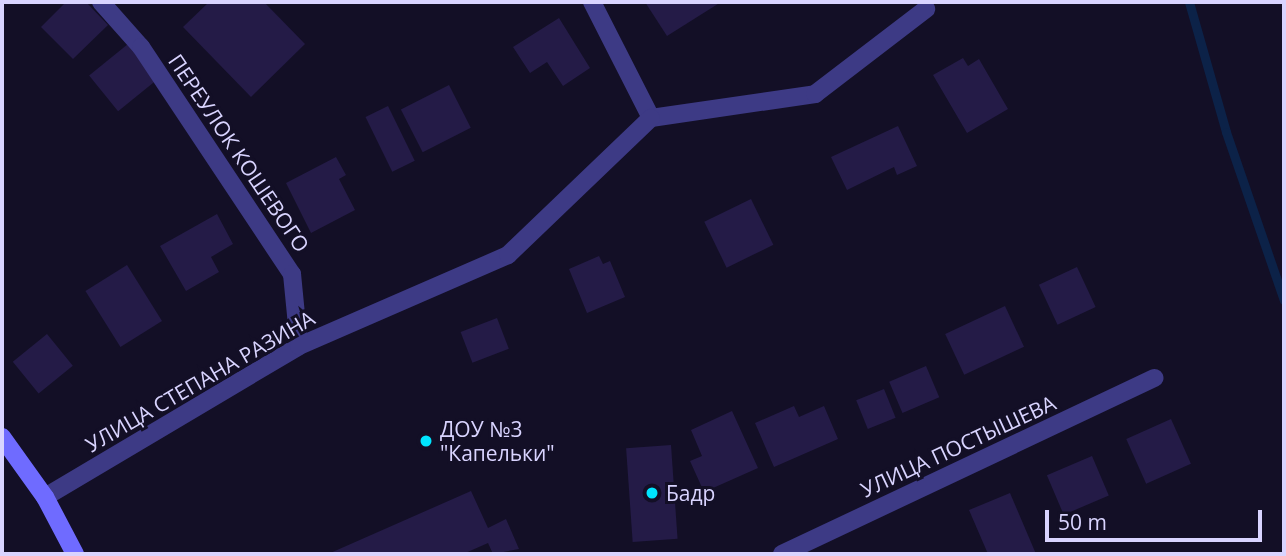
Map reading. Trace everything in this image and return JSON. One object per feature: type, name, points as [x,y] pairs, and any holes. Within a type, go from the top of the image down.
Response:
[{"type":"street","name":"ПЕРЕУЛОК КОШЕВОГО","points":[[101,2],[141,47],[292,274],[299,346]]},
{"type":"street","points":[[592,2],[651,118],[815,94],[926,9]]},
{"type":"street","name":"УЛИЦА СТЕПАНА РАЗИНА","points":[[44,498],[299,346],[508,255],[651,118]]},
{"type":"street","name":"УЛИЦА ПОСТЫШЕВА","points":[[782,554],[1153,378]]},
{"type":"street","points":[[2,438],[44,498],[75,554]]},
{"type":"building","points":[[66,2],[86,2],[108,25],[73,59],[41,27]]},
{"type":"building","points":[[209,2],[264,2],[305,44],[251,97],[183,27]]},
{"type":"building","points":[[645,2],[721,2],[667,36]]},
{"type":"building","points":[[559,18],[590,68],[563,86],[547,62],[530,73],[513,47]]},
{"type":"building","points":[[128,44],[157,80],[118,111],[89,75]]},
{"type":"building","points":[[963,58],[968,66],[979,59],[1008,109],[967,133],[933,75]]},
{"type":"building","points":[[449,85],[471,128],[423,152],[401,110]]},
{"type":"building","points":[[388,106],[415,161],[392,172],[366,117]]},
{"type":"building","points":[[898,126],[917,166],[897,175],[894,167],[847,190],[831,157]]},
{"type":"building","points":[[336,157],[346,175],[339,179],[355,210],[311,233],[286,183]]},
{"type":"building","points":[[751,199],[773,245],[727,268],[704,222]]},
{"type":"building","points":[[217,214],[233,244],[211,257],[219,272],[186,291],[160,246]]},
{"type":"building","points":[[599,256],[603,264],[610,261],[625,297],[587,313],[569,269]]},
{"type":"building","points":[[127,265],[162,321],[120,347],[85,291]]},
{"type":"building","points":[[1077,267],[1096,307],[1058,325],[1039,285]]},
{"type":"building","points":[[1005,306],[1024,347],[964,375],[945,334]]},
{"type":"building","points":[[497,318],[509,349],[472,363],[461,332]]},
{"type":"building","points":[[47,334],[73,366],[39,394],[13,362]]},
{"type":"building","points":[[926,366],[939,397],[902,413],[889,382]]},
{"type":"building","points":[[884,389],[896,418],[868,429],[856,400]]},
{"type":"building","points":[[794,406],[799,417],[824,406],[838,439],[774,467],[755,423]]},
{"type":"building","points":[[732,411],[758,468],[704,492],[690,461],[702,456],[691,430]]},
{"type":"building","points":[[1171,419],[1191,464],[1146,484],[1126,439]]},
{"type":"building","name":"Бадр","points":[[671,445],[678,539],[633,542],[626,448]]},
{"type":"building","points":[[1092,456],[1109,496],[1064,515],[1047,475]]},
{"type":"building","points":[[471,491],[488,528],[506,519],[519,549],[493,554],[488,543],[463,554],[328,554]]},
{"type":"building","points":[[1010,493],[1036,554],[988,554],[969,510]]},
{"type":"waterway","points":[[1189,2],[1226,132],[1284,300]]},
{"type":"place","name":"ДОУ №3 \"Капельки\"","points":[[426,441]]},
{"type":"place","name":"Бадр","points":[[652,493]]}]
